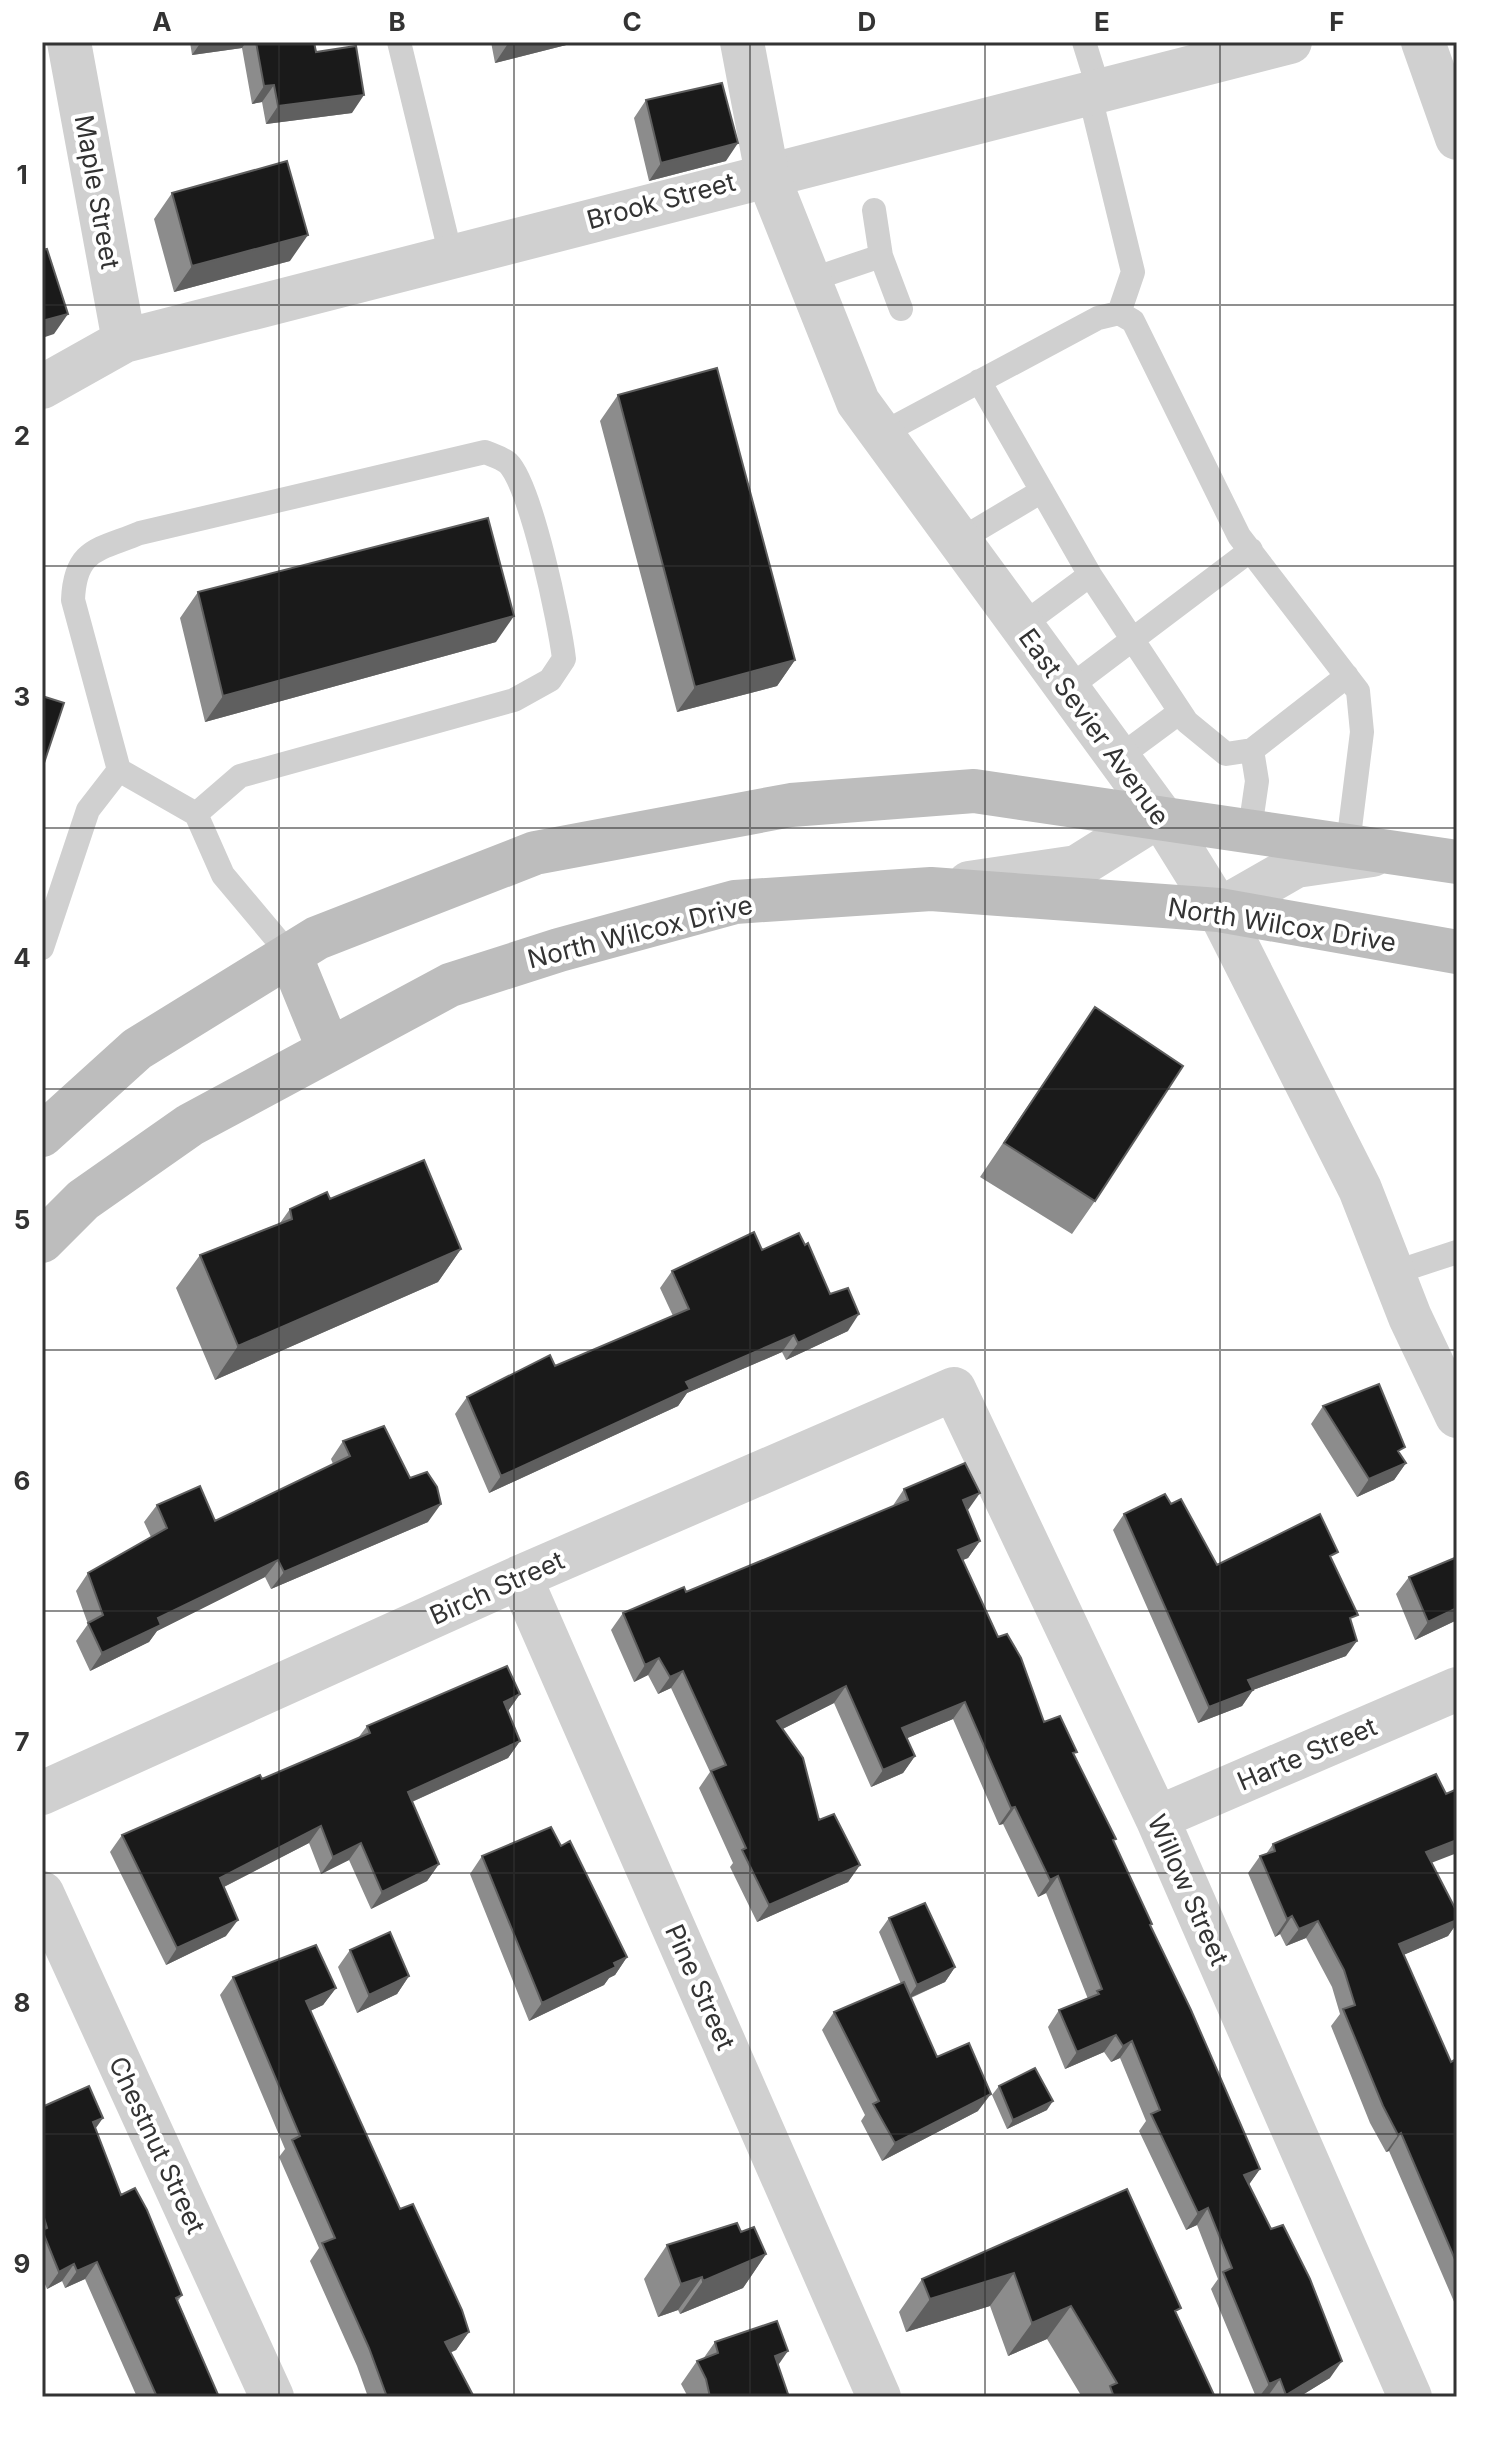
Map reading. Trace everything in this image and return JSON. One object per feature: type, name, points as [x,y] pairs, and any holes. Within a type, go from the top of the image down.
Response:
[{"type":"main road","points":[[42,1135],[137,1049],[317,938],[535,853],[791,805],[974,791],[1160,815],[1457,862]]},
{"type":"main road","name":"North Wilcox Drive","points":[[42,1241],[83,1200],[190,1125],[450,985],[559,950],[735,902],[931,889],[1219,910],[1457,952]]},
{"type":"main road","points":[[290,955],[329,1050]]},
{"type":"street","name":"Maple Street","points":[[69,42],[124,341]]},
{"type":"street","name":"East Sevier Avenue","points":[[742,42],[767,174],[858,402],[1160,815],[1219,910],[1360,1189],[1393,1273],[1457,1416]]},
{"type":"street","name":"Brook Street","points":[[42,387],[124,341],[1290,42]]},
{"type":"street","points":[[1423,42],[1457,138]]},
{"type":"street","points":[[931,889],[1077,867],[1160,815]]},
{"type":"street","points":[[1219,910],[1296,866],[1395,852]]},
{"type":"street","name":"Birch Street","points":[[42,1793],[520,1577],[954,1389]]},
{"type":"street","name":"Willow Street","points":[[954,1389],[1157,1818],[1410,2397]]},
{"type":"street","name":"Pine Street","points":[[520,1577],[879,2397]]},
{"type":"street","name":"Harte Street","points":[[1157,1818],[1457,1689]]},
{"type":"street","name":"Chestnut Street","points":[[42,1893],[272,2397]]},
{"type":"lane","points":[[399,42],[451,256]]},
{"type":"lane","points":[[1084,42],[1133,272],[1119,313]]},
{"type":"lane","points":[[874,210],[881,256],[901,309]]},
{"type":"lane","points":[[810,280],[881,256]]},
{"type":"lane","points":[[881,434],[1098,318],[1119,313],[1133,321],[1239,536],[1358,691],[1362,732],[1348,844]]},
{"type":"lane","points":[[979,381],[1090,575],[1180,712],[1203,737],[1226,754],[1252,750],[1347,676]]},
{"type":"lane","points":[[196,814],[240,776],[514,700],[550,680],[564,659],[559,613],[522,488],[508,463],[485,452],[140,533],[87,555],[74,574],[73,600],[119,770],[196,814],[223,875],[290,955]]},
{"type":"lane","points":[[958,541],[1042,491]]},
{"type":"lane","points":[[1067,689],[1251,550]]},
{"type":"lane","points":[[1021,626],[1090,575]]},
{"type":"lane","points":[[1118,758],[1180,712]]},
{"type":"lane","points":[[1250,829],[1257,781],[1252,750]]},
{"type":"lane","points":[[42,948],[88,810],[119,770]]},
{"type":"lane","points":[[1393,1273],[1457,1252]]},
{"type":"building","points":[[256,42],[314,42],[316,52],[356,46],[364,95],[278,106],[274,85],[264,86]]},
{"type":"building","points":[[722,83],[738,143],[661,163],[646,100]]},
{"type":"building","points":[[287,161],[308,235],[192,266],[172,193]]},
{"type":"building","points":[[47,249],[68,314],[42,321],[42,250]]},
{"type":"building","points":[[717,368],[795,660],[695,687],[618,395]]},
{"type":"building","points":[[488,518],[514,616],[223,696],[198,592]]},
{"type":"building","points":[[42,696],[64,703],[42,769]]},
{"type":"building","points":[[1095,1007],[1183,1066],[1095,1201],[1004,1143]]},
{"type":"building","points":[[424,1160],[461,1249],[238,1346],[200,1255],[292,1219],[290,1209],[327,1192],[330,1199]]},
{"type":"building","points":[[754,1232],[762,1250],[799,1233],[805,1245],[808,1243],[830,1294],[848,1288],[859,1314],[798,1343],[794,1335],[686,1382],[690,1389],[501,1476],[467,1397],[550,1355],[555,1366],[689,1309],[672,1271]]},
{"type":"building","points":[[1379,1384],[1405,1447],[1398,1451],[1406,1463],[1369,1479],[1323,1406]]},
{"type":"building","points":[[384,1426],[410,1478],[427,1472],[437,1487],[441,1504],[284,1572],[278,1560],[158,1618],[161,1625],[102,1653],[88,1623],[103,1615],[88,1573],[167,1528],[157,1505],[200,1486],[215,1521],[350,1456],[343,1441]]},
{"type":"building","points":[[965,1463],[980,1493],[963,1500],[980,1541],[958,1550],[998,1637],[1007,1634],[1021,1658],[1044,1722],[1060,1716],[1077,1752],[1073,1753],[1116,1839],[1113,1840],[1150,1925],[1191,2010],[1260,2169],[1244,2175],[1271,2229],[1283,2225],[1310,2279],[1342,2361],[1286,2395],[1280,2379],[1269,2384],[1223,2272],[1232,2268],[1208,2208],[1198,2213],[1151,2114],[1160,2110],[1132,2041],[1123,2046],[1116,2035],[1077,2052],[1059,2010],[1099,1994],[1097,1991],[1102,1989],[1058,1876],[1050,1880],[1015,1807],[1011,1808],[965,1702],[902,1728],[915,1756],[883,1770],[846,1686],[777,1721],[803,1758],[819,1820],[834,1814],[860,1865],[769,1905],[742,1850],[746,1848],[711,1771],[726,1765],[683,1671],[670,1677],[659,1658],[645,1665],[623,1613],[684,1587],[686,1592],[908,1500],[904,1489]]},
{"type":"building","points":[[1165,1494],[1171,1504],[1181,1499],[1217,1565],[1320,1514],[1338,1552],[1330,1556],[1358,1615],[1350,1618],[1357,1641],[1248,1680],[1253,1690],[1209,1707],[1124,1514]]},
{"type":"building","points":[[1457,1557],[1457,1608],[1428,1622],[1409,1577]]},
{"type":"building","points":[[507,1666],[520,1694],[504,1702],[520,1741],[408,1792],[439,1864],[382,1892],[361,1843],[333,1857],[321,1826],[220,1878],[238,1920],[177,1948],[122,1835],[260,1775],[262,1779],[370,1733],[367,1726]]},
{"type":"building","points":[[1436,1774],[1446,1794],[1457,1789],[1457,1840],[1426,1852],[1457,1912],[1457,1920],[1399,1944],[1451,2062],[1457,2061],[1457,2264],[1401,2133],[1398,2135],[1383,2106],[1343,2009],[1355,2005],[1344,1970],[1318,1921],[1299,1929],[1292,1916],[1287,1919],[1260,1856],[1275,1851],[1273,1844]]},
{"type":"building","points":[[551,1827],[561,1846],[570,1841],[627,1957],[614,1963],[616,1967],[542,2003],[482,1856]]},
{"type":"building","points":[[925,1903],[955,1967],[917,1985],[889,1918]]},
{"type":"building","points":[[390,1932],[409,1976],[369,1995],[350,1950]]},
{"type":"building","points":[[316,1945],[336,1988],[306,2001],[400,2209],[413,2204],[462,2310],[469,2332],[445,2342],[474,2397],[387,2397],[369,2348],[322,2243],[335,2238],[292,2140],[300,2136],[233,1977]]},
{"type":"building","points":[[904,1982],[937,2057],[969,2043],[991,2094],[895,2143],[873,2104],[879,2101],[834,2012]]},
{"type":"building","points":[[1035,2068],[1053,2101],[1013,2120],[999,2086]]},
{"type":"building","points":[[89,2086],[103,2118],[93,2122],[121,2195],[135,2188],[147,2210],[182,2295],[176,2298],[219,2397],[157,2397],[97,2262],[77,2271],[74,2264],[59,2272],[42,2230],[47,2228],[42,2211],[42,2107]]},
{"type":"building","points":[[1127,2189],[1181,2308],[1175,2311],[1215,2397],[1114,2397],[1110,2386],[1117,2383],[1071,2306],[1032,2323],[1014,2273],[930,2299],[922,2279]]},
{"type":"building","points":[[737,2223],[741,2232],[754,2227],[766,2254],[703,2281],[702,2277],[681,2284],[667,2245]]},
{"type":"building","points":[[777,2321],[788,2351],[775,2356],[789,2397],[710,2397],[697,2361],[718,2353],[715,2342]]}]
